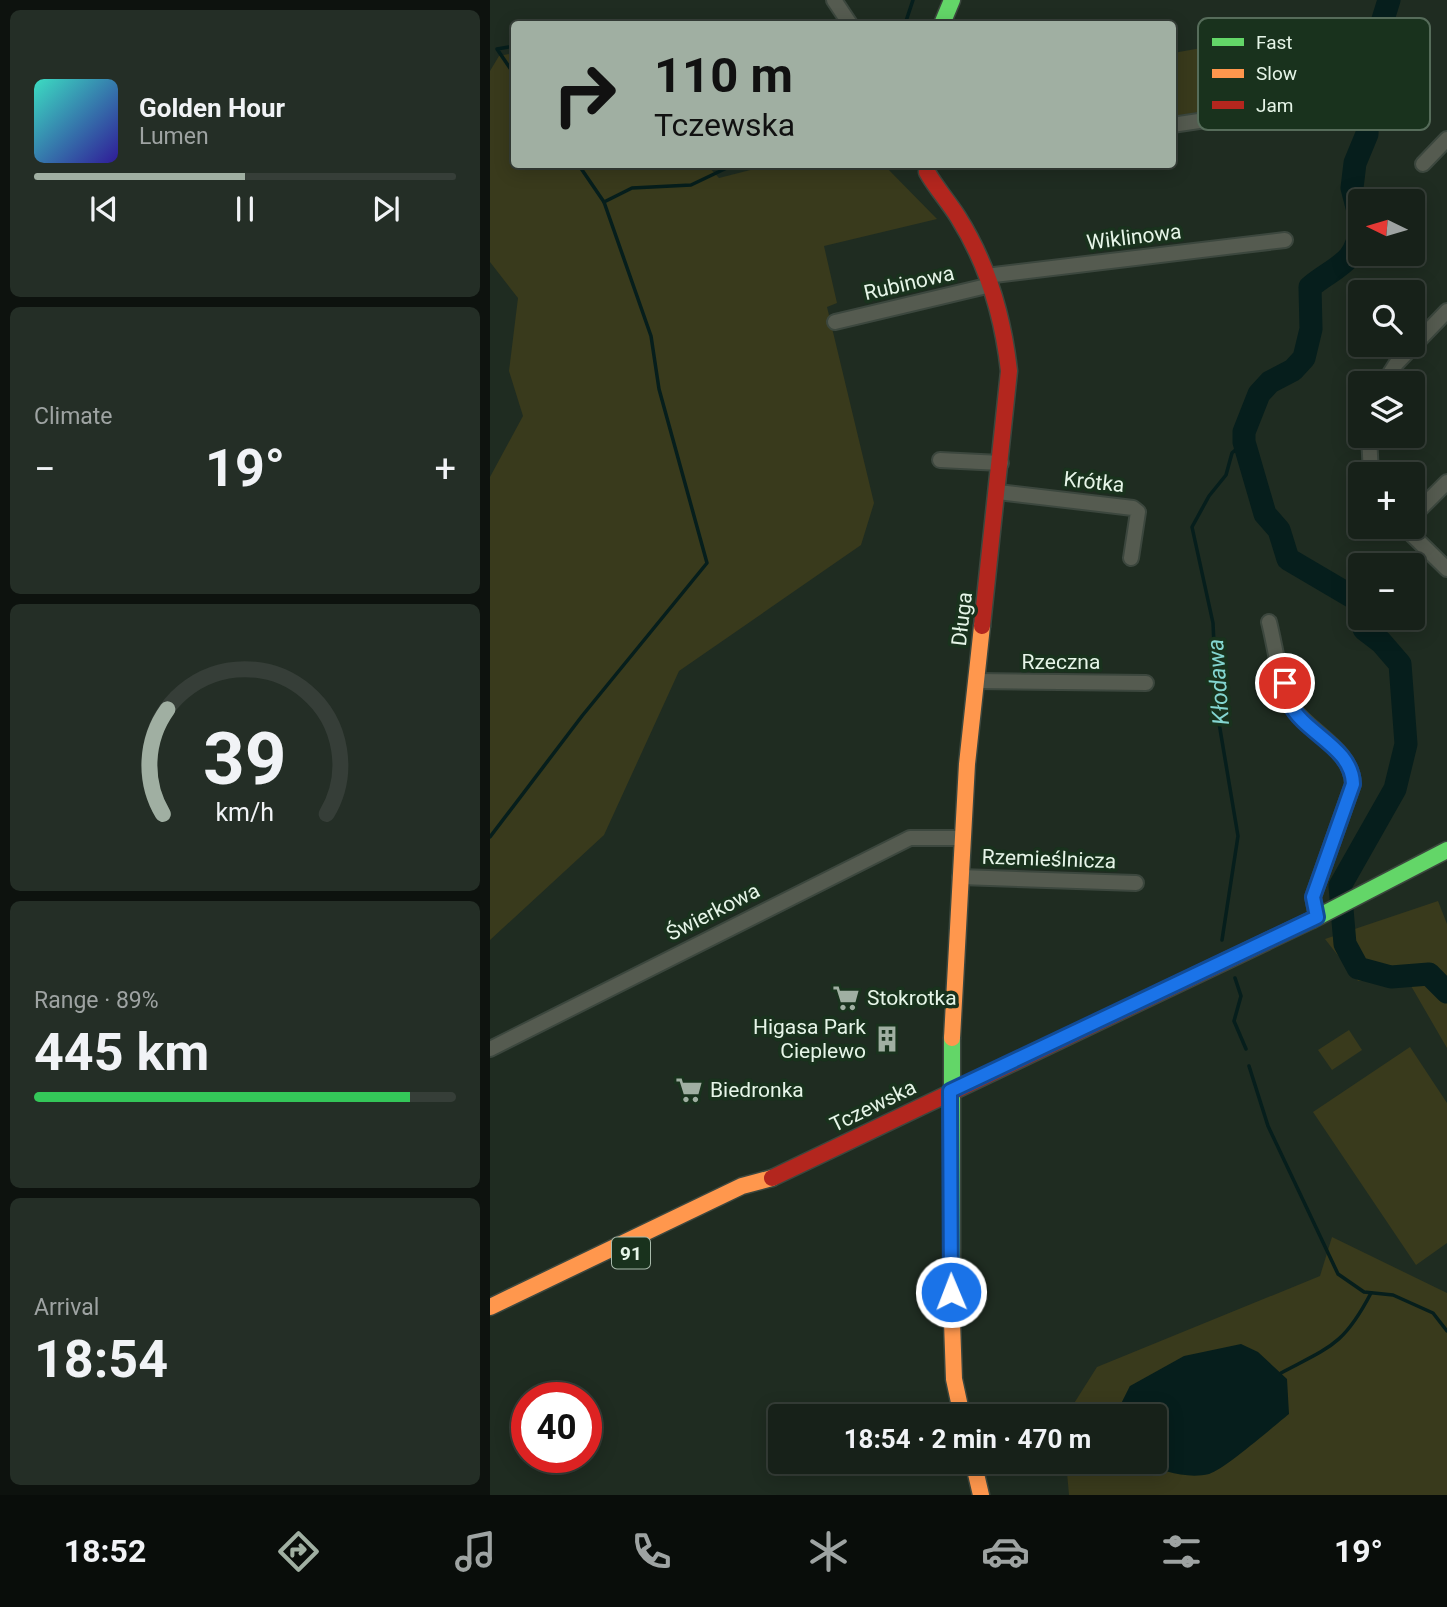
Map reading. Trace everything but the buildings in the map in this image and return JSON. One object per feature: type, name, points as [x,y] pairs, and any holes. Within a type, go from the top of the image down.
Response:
[{"type":"main road","points":[[943,21],[952,0]]},
{"type":"main road","name":"Długa","points":[[932,168],[990,282],[1004,333],[1009,371],[976,681],[962,838],[952,1002],[952,1353],[960,1404]]},
{"type":"main road","name":"Tczewska","points":[[490,1307],[743,1186],[769,1179],[1355,899],[1447,850]]},
{"type":"main road","name":"Tczewska","points":[[490,1321],[746,1197],[769,1179]]},
{"type":"main road","points":[[976,1474],[981,1495]]},
{"type":"street","points":[[834,0],[848,21]]},
{"type":"street","points":[[1176,124],[1198,121]]},
{"type":"street","points":[[1423,164],[1447,139]]},
{"type":"street","name":"Wiklinowa","points":[[990,282],[994,275],[1285,240]]},
{"type":"street","name":"Rubinowa","points":[[835,322],[990,282]]},
{"type":"street","points":[[1392,371],[1405,353],[1447,311]]},
{"type":"street","points":[[940,460],[1001,463]]},
{"type":"street","points":[[1425,504],[1447,482]]},
{"type":"street","name":"Krótka","points":[[998,492],[1133,508],[1138,512],[1131,558]]},
{"type":"street","points":[[1416,539],[1447,569]]},
{"type":"street","points":[[1269,622],[1290,703],[1345,760],[1353,776],[1353,784],[1313,897],[1323,914]]},
{"type":"street","name":"Rzeczna","points":[[976,681],[1146,683]]},
{"type":"street","name":"Świerkowa","points":[[490,1049],[910,838],[962,838]]},
{"type":"street","name":"Rzemieślnicza","points":[[960,877],[1136,883]]},
{"type":"green space","points":[[1198,49],[1198,112],[1176,116],[1176,52]]},
{"type":"green space","points":[[511,54],[511,168],[710,168],[719,178],[758,168],[887,168],[937,219],[824,246],[837,303],[827,307],[874,503],[861,545],[679,671],[604,835],[490,940],[490,477],[523,416],[509,371],[518,298],[490,262],[490,71],[499,56]]},
{"type":"green space","points":[[1438,901],[1447,924],[1447,1048],[1403,972],[1358,981],[1325,939]]},
{"type":"green space","points":[[1349,1030],[1362,1050],[1332,1070],[1318,1050]]},
{"type":"green space","points":[[1410,1047],[1447,1103],[1447,1243],[1416,1265],[1313,1112]]},
{"type":"green space","points":[[1332,1237],[1447,1293],[1447,1495],[1069,1495],[1067,1474],[1167,1474],[1167,1471],[1210,1474],[1167,1427],[1167,1404],[1146,1404],[1130,1386],[1121,1404],[1074,1404],[1097,1367],[1320,1276]]},
{"type":"water","points":[[1241,1344],[1258,1352],[1287,1379],[1289,1414],[1237,1456],[1209,1474],[1193,1476],[1167,1471],[1167,1404],[1121,1404],[1130,1386],[1184,1356]]},
{"type":"waterway","points":[[906,21],[913,0]]},
{"type":"waterway","name":"Kłodawa","points":[[1383,18],[1389,0]]},
{"type":"waterway","points":[[511,47],[497,49],[511,70]]},
{"type":"waterway","name":"Kłodawa","points":[[1352,189],[1355,163],[1367,130]]},
{"type":"waterway","points":[[581,168],[604,202]]},
{"type":"waterway","points":[[490,837],[582,716],[707,563],[659,389],[651,336],[604,202],[632,188],[691,185],[727,168]]},
{"type":"waterway","name":"Kłodawa","points":[[1348,258],[1310,287],[1311,329],[1304,358],[1293,370],[1270,382],[1259,394],[1244,432],[1244,442],[1265,514],[1279,530],[1288,559],[1348,594]]},
{"type":"waterway","name":"Kłodawa","points":[[1222,940],[1238,836],[1217,711],[1213,623],[1192,527],[1209,496],[1226,475],[1232,453],[1244,442]]},
{"type":"waterway","name":"Kłodawa","points":[[1365,630],[1381,642],[1400,664],[1406,744],[1395,789],[1340,886],[1345,944],[1358,968],[1391,977],[1429,974],[1447,992]]},
{"type":"waterway","name":"Kłodawa","points":[[1235,978],[1241,996],[1234,1021],[1246,1049]]},
{"type":"waterway","name":"Kłodawa","points":[[1249,1066],[1268,1126],[1338,1274],[1364,1292],[1393,1295],[1433,1313],[1447,1331]]},
{"type":"waterway","points":[[1281,1373],[1334,1343],[1352,1324],[1371,1293]]},
{"type":"traffic: fast","points":[[943,21],[952,0]]},
{"type":"traffic: fast","points":[[1312,920],[1447,850]]},
{"type":"traffic: fast","points":[[952,1038],[952,1322]]},
{"type":"traffic: slow","points":[[952,1038],[967,764],[982,626]]},
{"type":"traffic: slow","points":[[490,1307],[742,1186],[772,1178]]},
{"type":"traffic: slow","points":[[952,1322],[954,1379],[959,1404]]},
{"type":"traffic: slow","points":[[976,1474],[981,1495]]},
{"type":"traffic: jam","points":[[927,172],[958,217],[985,272],[1003,331],[1009,371],[982,626]]},
{"type":"traffic: jam","points":[[772,1178],[1312,920]]},
{"type":"place","name":"Stokrotka","points":[[846,998]]},
{"type":"place","name":"Higasa Park Cieplewo","points":[[887,1039]]},
{"type":"place","name":"Biedronka","points":[[689,1090]]},
{"type":"route","points":[[951,1292],[950,1091],[1317,917],[1312,904],[1313,897],[1353,784],[1353,776],[1345,760],[1296,712],[1290,703],[1285,683]]}]
